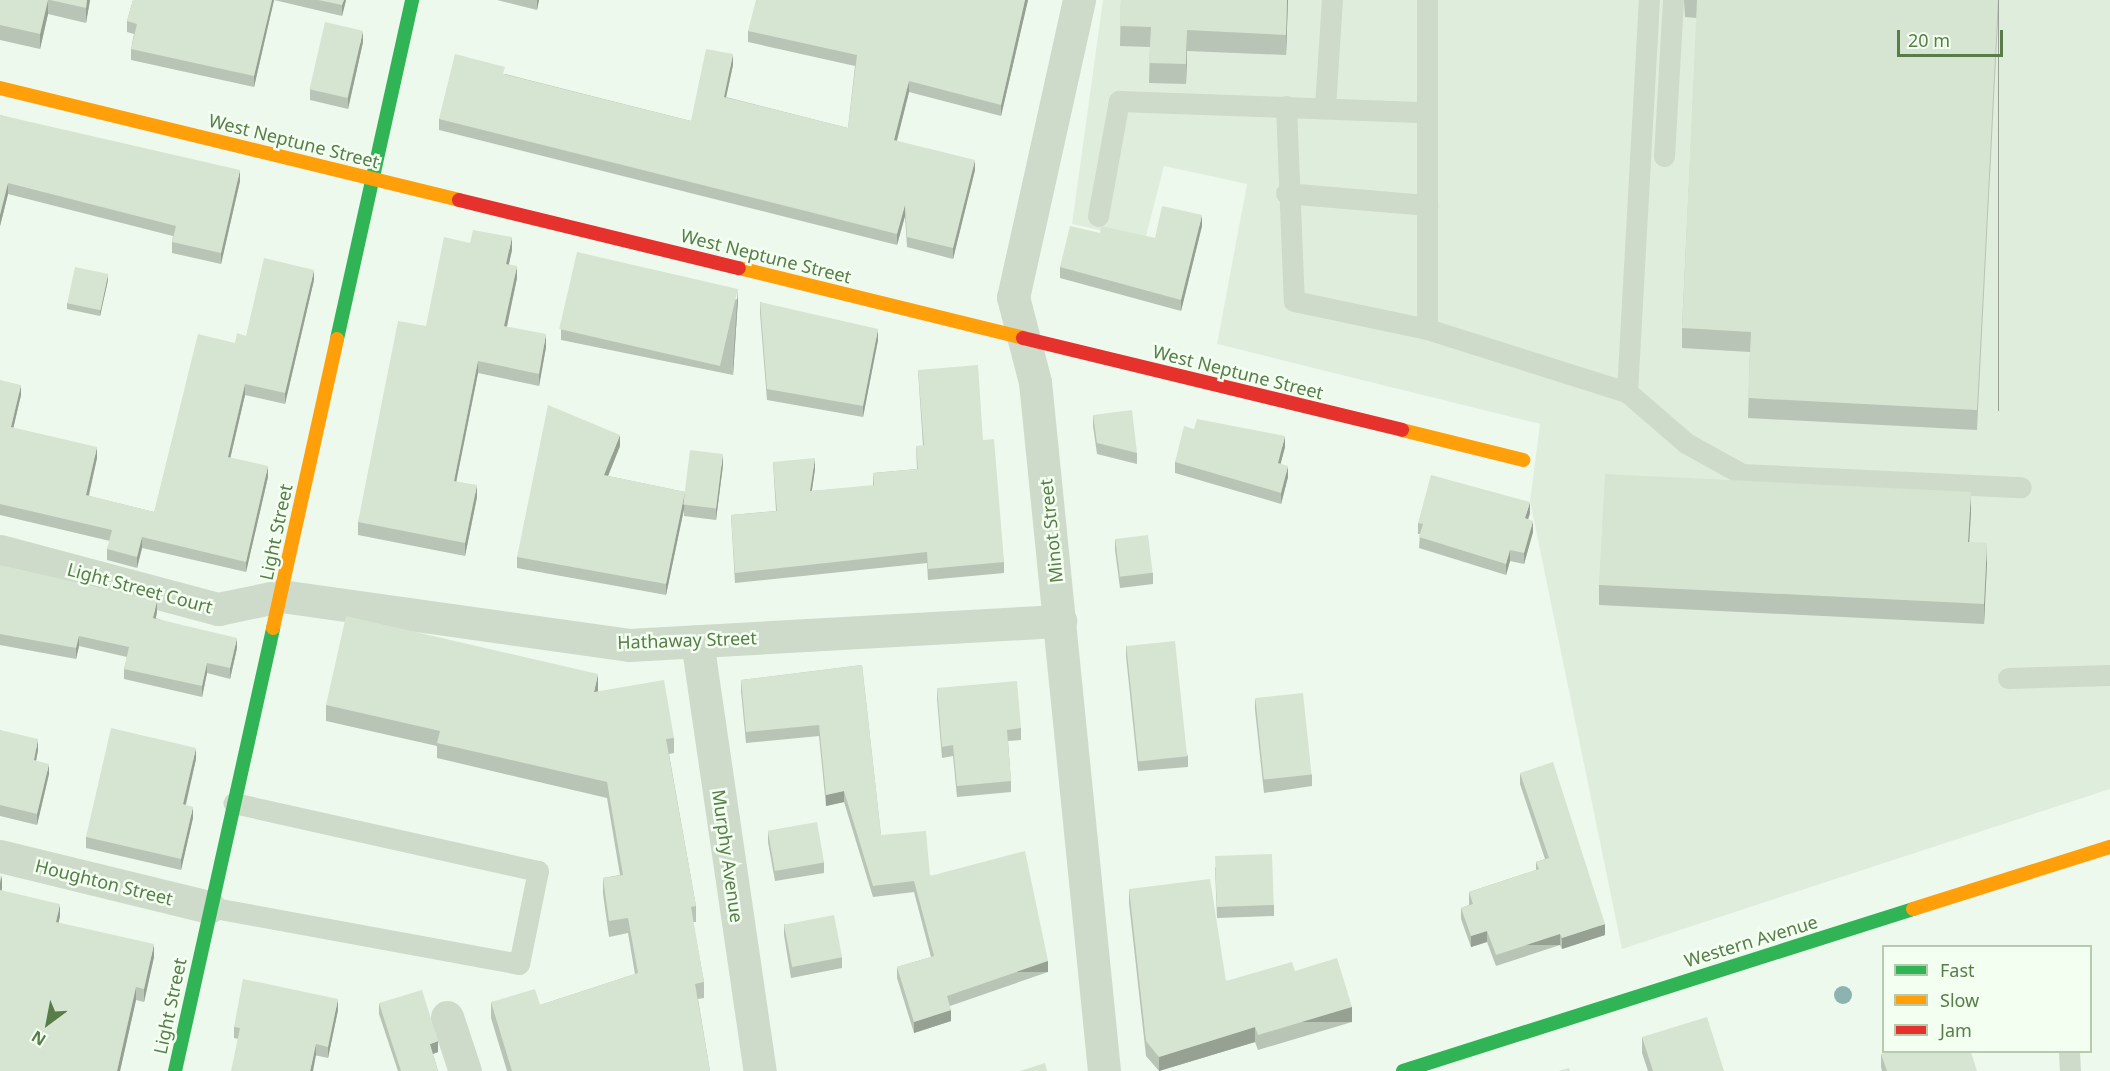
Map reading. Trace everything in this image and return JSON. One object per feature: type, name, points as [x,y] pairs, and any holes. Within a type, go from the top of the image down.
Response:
[{"type":"street","name":"Light Street","points":[[175,1071],[209,907],[281,596],[412,0]]},
{"type":"street","name":"Minot Street","points":[[1079,0],[1013,297],[1026,338],[1060,621],[1104,1071]]},
{"type":"street","name":"West Neptune Street","points":[[0,88],[1523,460]]},
{"type":"street","name":"Light Street Court","points":[[0,551],[218,609],[281,596]]},
{"type":"street","name":"Hathaway Street","points":[[281,596],[629,645],[1060,621]]},
{"type":"street","name":"Murphy Avenue","points":[[697,641],[759,1071]]},
{"type":"street","name":"Western Avenue","points":[[1403,1071],[2110,847]]},
{"type":"street","name":"Houghton Street","points":[[0,856],[209,907]]},
{"type":"street","points":[[447,1017],[465,1071]]},
{"type":"lane","points":[[1325,107],[1332,0]]},
{"type":"lane","points":[[1427,0],[1425,112],[1427,329]]},
{"type":"lane","points":[[1628,392],[1649,0]]},
{"type":"lane","points":[[1664,156],[1673,0]]},
{"type":"lane","points":[[1098,216],[1119,101],[1425,112]]},
{"type":"lane","points":[[1286,106],[1286,193],[1294,302],[1427,329],[1628,392],[1686,443],[1742,474],[2021,487]]},
{"type":"lane","points":[[1286,193],[1427,205]]},
{"type":"lane","points":[[2008,678],[2110,675]]},
{"type":"lane","points":[[209,907],[519,964],[538,871],[233,803]]},
{"type":"lane","points":[[2069,1053],[2070,1071]]},
{"type":"shaded area","points":[[1103,0],[2110,0],[2110,789],[1622,949],[1530,501],[1540,424],[1217,344],[1247,184],[1164,166],[1145,240],[1072,224]]},
{"type":"building","points":[[0,0],[48,0],[40,34],[0,25]]},
{"type":"building","points":[[50,0],[87,0],[86,8]]},
{"type":"building","points":[[133,0],[272,0],[254,76],[131,49],[137,24],[127,21]]},
{"type":"building","points":[[318,0],[344,0],[342,5]]},
{"type":"building","points":[[756,0],[1025,0],[1001,105],[909,81],[894,140],[975,160],[953,248],[907,237],[905,205],[897,234],[439,119],[455,54],[505,67],[503,74],[691,121],[706,49],[733,54],[724,97],[848,128],[857,55],[748,31]]},
{"type":"building","points":[[1121,0],[1287,0],[1286,35],[1187,30],[1186,64],[1149,63],[1151,27],[1120,26]]},
{"type":"building","points":[[1697,0],[1998,0],[1977,410],[1748,398],[1751,332],[1682,328]]},
{"type":"building","points":[[325,22],[363,31],[347,98],[309,89]]},
{"type":"building","points":[[0,115],[240,170],[221,253],[172,242],[176,226],[8,183],[0,215]]},
{"type":"building","points":[[1162,206],[1202,215],[1181,300],[1060,267],[1070,226],[1100,233],[1101,226],[1155,238]]},
{"type":"building","points":[[473,230],[512,237],[506,264],[517,266],[504,326],[546,334],[539,374],[478,361],[454,481],[477,485],[465,543],[358,522],[398,321],[426,326],[444,237],[470,243]]},
{"type":"building","points":[[577,252],[738,289],[720,366],[559,329]]},
{"type":"building","points":[[264,258],[314,270],[285,393],[245,384],[228,457],[268,466],[246,562],[142,537],[137,557],[107,549],[112,530],[0,504],[0,380],[21,385],[11,427],[97,447],[86,495],[154,512],[198,334],[235,343],[237,333],[246,336]]},
{"type":"building","points":[[75,267],[108,274],[101,310],[67,303]]},
{"type":"building","points":[[760,302],[878,329],[863,406],[767,389]]},
{"type":"building","points":[[978,365],[983,440],[994,439],[1004,562],[928,569],[927,552],[735,573],[731,515],[777,511],[773,462],[815,458],[810,491],[874,485],[873,473],[918,469],[916,446],[924,445],[918,370]]},
{"type":"building","points":[[548,405],[620,435],[604,475],[685,492],[666,584],[517,557]]},
{"type":"building","points":[[1132,410],[1137,453],[1097,443],[1093,415]]},
{"type":"building","points":[[1197,419],[1285,436],[1278,463],[1288,466],[1281,493],[1175,462],[1184,426],[1194,429]]},
{"type":"building","points":[[690,450],[723,454],[716,509],[683,505]]},
{"type":"building","points":[[1605,474],[1971,492],[1968,542],[1987,543],[1984,604],[1599,585]]},
{"type":"building","points":[[1431,475],[1530,502],[1525,518],[1533,521],[1524,553],[1510,550],[1506,564],[1419,537],[1423,524],[1418,523]]},
{"type":"building","points":[[1148,535],[1153,573],[1120,577],[1115,539]]},
{"type":"building","points":[[0,565],[157,601],[153,618],[237,638],[230,668],[207,663],[202,686],[124,669],[129,647],[79,636],[76,648],[0,634]]},
{"type":"building","points":[[346,616],[598,674],[594,692],[664,680],[674,738],[666,739],[696,906],[691,907],[704,982],[695,984],[710,1071],[512,1071],[491,1002],[535,989],[540,1005],[638,973],[628,918],[609,921],[603,878],[623,875],[607,782],[437,743],[440,731],[326,705]]},
{"type":"building","points":[[1175,641],[1187,756],[1138,761],[1126,646]]},
{"type":"building","points":[[862,665],[881,835],[926,831],[930,876],[1025,851],[1048,961],[947,996],[951,1010],[914,1022],[897,967],[934,956],[914,881],[873,886],[844,791],[826,795],[819,725],[746,732],[741,680]]},
{"type":"building","points":[[1017,681],[1021,728],[1007,730],[1011,781],[957,786],[953,745],[942,747],[937,688]]},
{"type":"building","points":[[1303,693],[1312,775],[1264,780],[1255,698]]},
{"type":"building","points":[[111,728],[196,748],[183,804],[193,807],[181,859],[86,837]]},
{"type":"building","points":[[0,730],[38,739],[34,760],[49,764],[37,814],[0,805]]},
{"type":"building","points":[[1553,762],[1605,924],[1562,938],[1560,934],[1496,955],[1487,931],[1471,936],[1461,908],[1473,904],[1469,892],[1539,869],[1536,862],[1549,858],[1520,773]]},
{"type":"building","points":[[817,822],[824,862],[775,871],[768,831]]},
{"type":"building","points":[[1272,854],[1274,905],[1217,907],[1215,856]]},
{"type":"building","points":[[1210,879],[1226,981],[1292,962],[1295,971],[1337,958],[1352,1007],[1258,1035],[1255,1027],[1159,1057],[1146,1041],[1129,889]]},
{"type":"building","points":[[0,890],[60,904],[56,922],[154,944],[144,989],[136,987],[117,1071],[0,1071]]},
{"type":"building","points":[[834,915],[842,957],[792,967],[784,925]]},
{"type":"building","points":[[243,979],[338,999],[328,1047],[316,1044],[310,1071],[231,1071],[240,1028],[234,1027]]},
{"type":"building","points":[[422,990],[438,1041],[430,1044],[438,1071],[401,1071],[379,1003]]},
{"type":"building","points":[[1707,1017],[1724,1071],[1653,1071],[1642,1037]]},
{"type":"building","points":[[1971,1053],[1977,1071],[1887,1071],[1881,1054]]},
{"type":"building","points":[[1045,1063],[1047,1071],[1020,1071]]},
{"type":"traffic: fast","points":[[337,339],[412,0]]},
{"type":"traffic: fast","points":[[175,1071],[273,628]]},
{"type":"traffic: fast","points":[[1403,1071],[1913,909]]},
{"type":"traffic: slow","points":[[0,88],[459,200]]},
{"type":"traffic: slow","points":[[739,268],[1023,338]]},
{"type":"traffic: slow","points":[[273,628],[337,339]]},
{"type":"traffic: slow","points":[[1402,430],[1523,460]]},
{"type":"traffic: slow","points":[[1913,909],[2110,847]]},
{"type":"traffic: jam","points":[[459,200],[739,268]]},
{"type":"traffic: jam","points":[[1023,338],[1402,430]]}]
